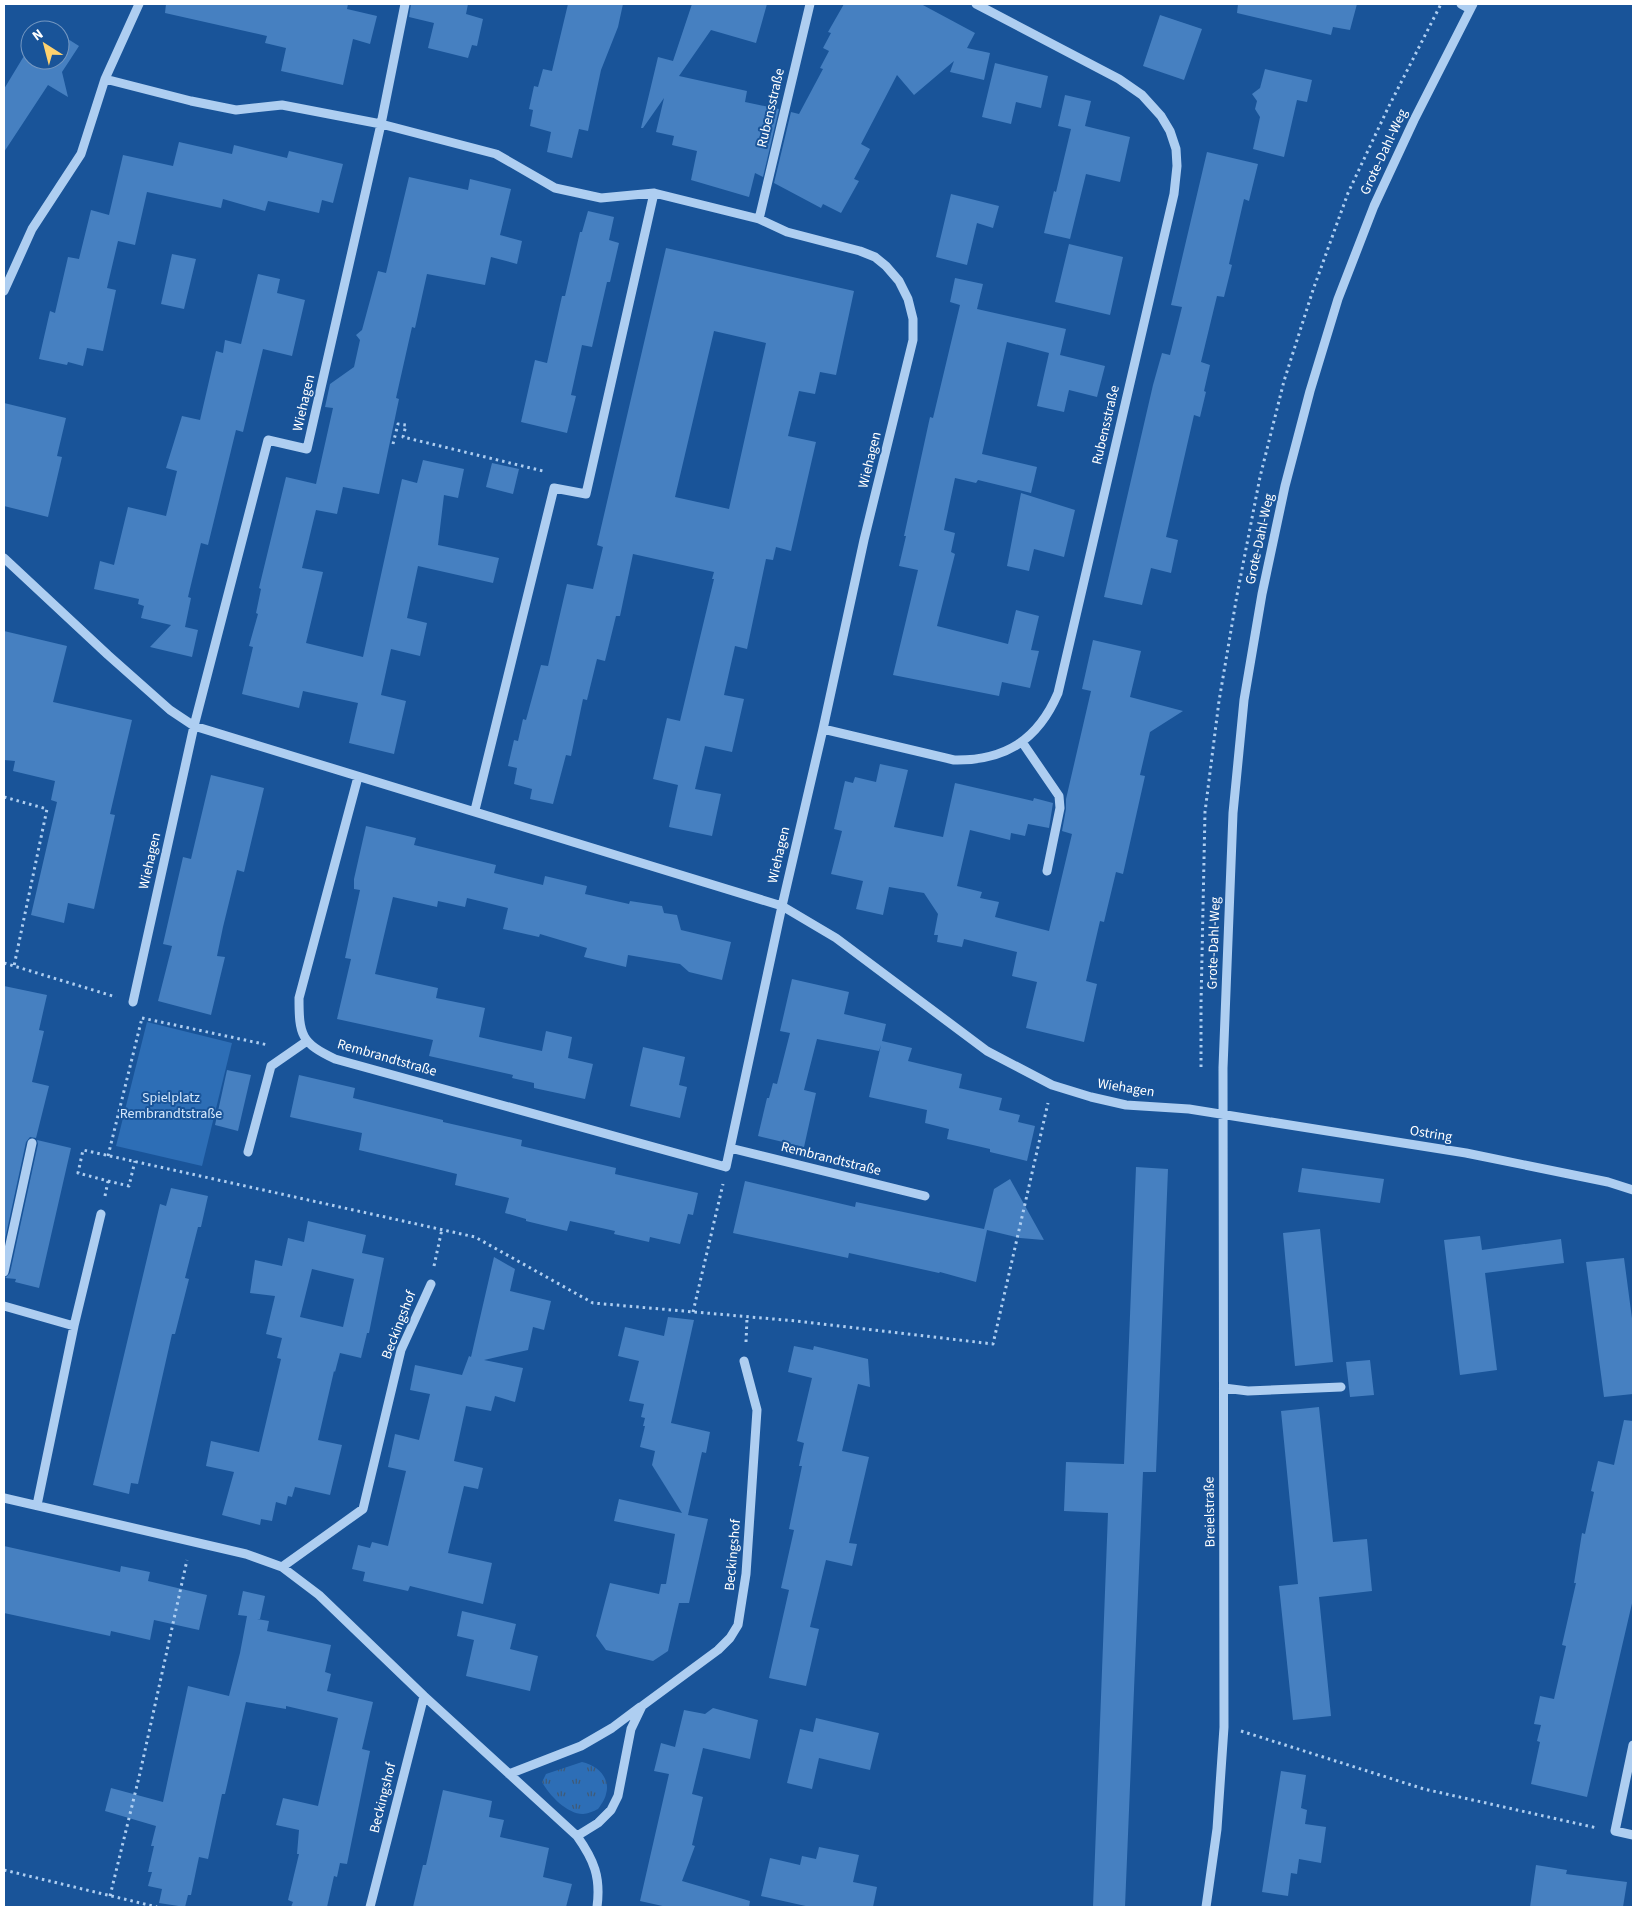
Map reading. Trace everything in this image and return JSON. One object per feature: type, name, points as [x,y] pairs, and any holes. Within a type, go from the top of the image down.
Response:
[{"type":"street","points":[[4,291],[32,229],[81,154],[105,79],[139,4]]},
{"type":"street","name":"Wiehagen","points":[[133,1002],[194,726],[268,440],[307,449],[381,124],[405,4]]},
{"type":"street","name":"Rubensstraße","points":[[759,219],[810,4]]},
{"type":"street","name":"Rubensstraße","points":[[824,729],[954,760],[972,760],[990,758],[1022,742],[1044,720],[1058,693],[1174,194],[1177,166],[1176,149],[1170,131],[1161,116],[1142,95],[1118,80],[976,4]]},
{"type":"street","points":[[1461,4],[1471,6]]},
{"type":"street","name":"Grote-Dahl-Weg","points":[[1223,1116],[1223,1049],[1237,758],[1244,700],[1262,594],[1285,486],[1310,390],[1330,326],[1374,206],[1414,120],[1471,6]]},
{"type":"street","name":"Wiehagen","points":[[105,79],[191,101],[236,110],[282,105],[381,124],[496,154],[555,188],[601,198],[654,193],[759,219],[787,232],[860,251],[875,257],[899,281],[908,299],[913,319],[913,340],[864,540],[824,729],[782,906]]},
{"type":"street","points":[[475,810],[554,488],[586,494],[654,193]]},
{"type":"street","name":"Wiehagen","points":[[4,558],[45,598],[170,710],[194,726],[358,777],[475,810],[782,906],[836,938],[986,1051],[1052,1085],[1126,1105],[1189,1110],[1223,1116]]},
{"type":"street","points":[[1022,742],[1059,796],[1060,808],[1047,871]]},
{"type":"street","points":[[248,1152],[271,1066],[307,1041],[299,1024],[299,998],[358,777]]},
{"type":"street","points":[[726,1168],[782,906]]},
{"type":"street","name":"Rembrandtstraße","points":[[307,1041],[316,1050],[335,1059],[726,1168]]},
{"type":"street","name":"Ostring","points":[[1223,1116],[1466,1153],[1608,1182],[1633,1190]]},
{"type":"street","name":"Breielstraße","points":[[1206,1907],[1217,1829],[1224,1727],[1223,1116]]},
{"type":"street","points":[[4,1272],[32,1143]]},
{"type":"street","name":"Rembrandtstraße","points":[[730,1148],[925,1196]]},
{"type":"street","points":[[37,1505],[74,1326],[101,1214]]},
{"type":"street","name":"Beckingshof","points":[[282,1567],[363,1509],[401,1350],[431,1284]]},
{"type":"street","points":[[4,1306],[74,1326]]},
{"type":"street","name":"Beckingshof","points":[[510,1774],[581,1746],[612,1728],[718,1650],[730,1638],[738,1625],[746,1574],[757,1410],[744,1361]]},
{"type":"street","points":[[1224,1388],[1248,1391],[1341,1387]]},
{"type":"street","points":[[4,1498],[191,1540],[246,1554],[282,1567],[319,1595],[424,1696],[577,1836],[593,1862],[598,1876],[597,1907]]},
{"type":"street","name":"Beckingshof","points":[[370,1907],[424,1696]]},
{"type":"street","name":"Beckingshof","points":[[577,1836],[598,1823],[612,1810],[618,1796],[631,1728],[642,1706]]},
{"type":"street","points":[[1633,1745],[1615,1831],[1633,1835]]},
{"type":"path","points":[[393,444],[398,424],[406,425],[403,437],[543,471],[554,488]]},
{"type":"path","points":[[4,797],[48,809],[14,966]]},
{"type":"path","points":[[4,964],[133,1002],[142,1018],[108,1156]]},
{"type":"path","points":[[142,1018],[274,1047]]},
{"type":"path","points":[[135,1161],[129,1186],[78,1173],[83,1150],[108,1156],[135,1161],[442,1229],[475,1237],[593,1303],[796,1321],[993,1344],[1052,1085]]},
{"type":"path","points":[[693,1312],[726,1168]]},
{"type":"path","points":[[101,1214],[108,1181]]},
{"type":"path","name":"Beckingshof","points":[[431,1284],[442,1229]]},
{"type":"path","points":[[744,1361],[748,1318]]},
{"type":"path","points":[[110,1896],[140,1774],[191,1540]]},
{"type":"path","points":[[1224,1727],[1249,1733],[1424,1789],[1590,1828],[1615,1831]]},
{"type":"path","points":[[4,1870],[157,1907]]},
{"type":"path","points":[[132,1907],[133,1902]]},
{"type":"green space","name":"Spielplatz Rembrandtstraße","points":[[147,1022],[232,1043],[202,1166],[116,1146]]},
{"type":"green space","points":[[582,1762],[593,1766],[602,1773],[607,1788],[605,1798],[598,1809],[583,1814],[571,1811],[559,1803],[542,1782],[546,1774]]},
{"type":"building","points":[[166,4],[348,4],[347,9],[377,16],[370,44],[353,39],[343,85],[281,71],[286,48],[265,43],[267,36],[165,13]]},
{"type":"building","points":[[411,4],[468,4],[466,14],[483,19],[477,46],[472,45],[468,58],[428,48],[434,23],[409,17]]},
{"type":"building","points":[[568,4],[623,4],[618,27],[601,70],[588,131],[579,129],[572,158],[547,152],[551,132],[530,126],[533,110],[529,109],[534,86],[538,87],[543,69],[552,71]]},
{"type":"building","points":[[692,4],[767,4],[756,43],[711,30],[679,76],[747,91],[745,102],[779,109],[763,177],[755,173],[749,197],[691,180],[697,151],[672,145],[674,136],[656,132],[664,98],[643,128],[641,128],[658,57],[673,61]]},
{"type":"building","points":[[844,4],[921,4],[975,33],[967,48],[990,53],[984,80],[950,72],[954,61],[914,95],[897,75],[861,144],[870,149],[854,179],[859,181],[841,213],[823,204],[821,208],[774,183],[791,112],[799,114],[823,69],[820,68],[829,51],[823,48],[831,33],[828,32]]},
{"type":"building","points":[[1238,4],[1357,4],[1350,30],[1333,27],[1331,35],[1237,13]]},
{"type":"building","points":[[1160,15],[1202,29],[1184,80],[1143,66]]},
{"type":"building","points":[[70,40],[79,46],[70,60]]},
{"type":"building","points":[[20,63],[20,70],[63,70],[62,72],[68,97],[48,85],[4,152],[4,89]]},
{"type":"building","points":[[995,63],[1048,76],[1041,108],[1016,102],[1011,124],[982,117]]},
{"type":"building","points":[[1265,69],[1312,80],[1307,102],[1297,100],[1284,157],[1253,149],[1260,117],[1255,109],[1257,101],[1252,94],[1260,88]]},
{"type":"building","points":[[1065,95],[1091,101],[1085,126],[1130,137],[1120,182],[1086,174],[1070,239],[1044,233],[1071,129],[1058,126]]},
{"type":"building","points":[[179,142],[232,154],[234,145],[287,158],[289,151],[343,164],[333,203],[322,200],[319,213],[268,201],[265,211],[223,199],[221,208],[147,192],[135,245],[118,241],[107,288],[116,290],[103,351],[87,348],[83,366],[68,362],[67,365],[39,359],[50,311],[55,313],[68,257],[79,259],[91,210],[109,215],[123,155],[173,166]]},
{"type":"building","points":[[1207,152],[1258,164],[1249,201],[1244,199],[1229,264],[1232,265],[1224,297],[1217,296],[1201,362],[1210,365],[1204,391],[1206,392],[1200,417],[1194,415],[1166,537],[1178,540],[1171,573],[1151,568],[1142,605],[1104,597],[1153,385],[1162,353],[1170,355],[1182,307],[1171,305]]},
{"type":"building","points":[[409,177],[468,190],[470,179],[511,189],[500,235],[522,241],[517,264],[491,257],[485,285],[427,274],[415,328],[412,327],[396,398],[399,399],[379,494],[343,487],[337,514],[316,510],[302,568],[323,572],[306,643],[363,657],[402,479],[417,483],[423,460],[464,469],[458,498],[444,495],[438,545],[499,558],[493,583],[418,566],[407,618],[427,623],[420,656],[391,649],[381,695],[406,701],[394,754],[349,743],[358,703],[303,691],[299,708],[242,694],[253,647],[249,646],[258,614],[256,613],[261,589],[259,588],[286,477],[316,484],[333,408],[325,407],[330,384],[354,367],[360,340],[356,335],[362,330],[378,271],[386,273]]},
{"type":"building","points":[[951,194],[999,206],[993,228],[977,223],[967,265],[936,257]]},
{"type":"building","points":[[588,211],[614,217],[609,240],[619,243],[610,282],[607,282],[592,347],[582,345],[571,395],[576,396],[567,433],[521,422],[535,360],[547,363],[562,296],[565,296],[580,232],[582,232]]},
{"type":"building","points":[[1069,244],[1123,257],[1110,315],[1055,302]]},
{"type":"building","points":[[666,248],[854,291],[836,375],[820,372],[815,394],[799,391],[788,436],[816,442],[791,551],[776,547],[773,560],[766,559],[747,649],[735,646],[724,695],[744,699],[732,752],[705,746],[695,789],[721,794],[712,836],[669,827],[678,785],[653,779],[667,718],[680,721],[714,579],[712,579],[714,572],[633,554],[620,616],[616,616],[605,661],[597,659],[587,700],[583,699],[571,756],[566,755],[553,804],[530,799],[532,789],[514,784],[517,768],[508,766],[514,740],[518,741],[523,719],[526,720],[541,665],[548,666],[567,584],[593,589],[603,547],[597,545]],"holes":[[[714,331],[766,343],[729,509],[675,497]]]},
{"type":"building","points":[[172,254],[196,259],[184,309],[161,304]]},
{"type":"building","points":[[258,274],[280,279],[277,293],[305,300],[292,356],[263,349],[243,432],[236,430],[208,545],[201,543],[188,597],[191,598],[185,627],[198,630],[192,657],[150,647],[171,625],[141,618],[144,606],[138,604],[139,599],[94,589],[100,561],[114,565],[128,507],[166,516],[177,471],[166,468],[182,416],[200,420],[216,351],[223,353],[225,340],[241,344]]},
{"type":"building","points":[[955,278],[983,284],[977,309],[1066,329],[1060,355],[1105,366],[1097,397],[1069,390],[1064,412],[1037,406],[1049,353],[1007,342],[982,454],[1037,467],[1031,493],[978,480],[976,483],[955,478],[944,530],[955,533],[951,552],[955,554],[937,626],[1008,644],[1016,610],[1039,616],[1031,650],[1039,651],[1030,688],[1002,682],[999,696],[893,675],[918,570],[899,566],[930,417],[933,418],[960,305],[950,302]]},
{"type":"building","points":[[4,403],[66,418],[57,456],[62,457],[48,517],[4,506]]},
{"type":"building","points":[[492,463],[519,469],[513,494],[486,487]]},
{"type":"building","points":[[1021,493],[1075,510],[1064,557],[1034,549],[1029,571],[1007,566]]},
{"type":"building","points":[[4,631],[67,646],[53,702],[132,720],[110,814],[115,815],[94,909],[68,903],[64,923],[31,915],[57,802],[51,800],[55,781],[13,771],[15,761],[4,760]]},
{"type":"building","points":[[1093,640],[1141,651],[1130,697],[1183,711],[1150,732],[1140,775],[1145,776],[1123,874],[1116,872],[1104,922],[1100,921],[1086,981],[1097,984],[1084,1042],[1026,1028],[1037,982],[1012,976],[1017,952],[964,939],[962,947],[937,942],[938,935],[934,935],[938,914],[924,893],[889,887],[883,915],[856,909],[863,881],[831,874],[842,831],[834,829],[845,781],[853,783],[855,777],[876,782],[880,764],[908,770],[894,827],[943,837],[955,783],[1033,801],[1034,798],[1053,803],[1049,828],[1028,824],[1025,836],[1011,833],[1010,840],[970,830],[957,886],[982,892],[980,898],[999,902],[995,917],[1049,931],[1072,834],[1062,831],[1066,799],[1091,691],[1082,689]]},
{"type":"building","points":[[211,775],[264,788],[244,872],[237,870],[223,927],[217,956],[225,957],[211,1015],[158,1001],[172,946],[163,944],[183,857],[191,859]]},
{"type":"building","points":[[366,826],[416,838],[414,845],[496,865],[494,873],[543,885],[545,876],[587,886],[585,894],[629,904],[630,901],[662,906],[664,913],[677,915],[681,930],[731,942],[722,980],[689,972],[680,964],[628,955],[626,967],[584,957],[587,948],[540,934],[539,937],[503,929],[508,908],[467,898],[465,907],[438,901],[437,907],[393,897],[375,974],[438,988],[436,998],[485,1008],[479,1037],[542,1051],[546,1031],[572,1037],[568,1058],[593,1064],[585,1099],[534,1088],[534,1083],[512,1078],[513,1075],[429,1056],[433,1040],[337,1019],[351,959],[345,958],[360,890],[354,889],[354,879]]},
{"type":"building","points":[[792,979],[849,992],[844,1014],[886,1024],[882,1041],[912,1048],[908,1061],[962,1074],[959,1088],[1002,1098],[999,1110],[1020,1115],[1018,1122],[1035,1126],[1027,1161],[990,1152],[990,1149],[947,1139],[949,1129],[925,1123],[927,1110],[869,1097],[881,1045],[879,1051],[817,1039],[804,1090],[816,1093],[804,1147],[758,1136],[767,1098],[769,1098],[773,1083],[777,1084],[790,1033],[780,1031]]},
{"type":"building","points":[[4,986],[47,995],[39,1030],[44,1031],[32,1082],[49,1086],[36,1138],[30,1137],[26,1142],[4,1244]]},
{"type":"building","points":[[643,1047],[685,1057],[679,1085],[687,1087],[680,1118],[630,1106]]},
{"type":"building","points":[[227,1070],[251,1075],[238,1131],[215,1125]]},
{"type":"building","points":[[299,1075],[355,1088],[353,1098],[443,1120],[443,1122],[522,1140],[521,1146],[616,1168],[615,1174],[698,1193],[693,1215],[688,1214],[680,1244],[650,1237],[649,1242],[614,1234],[615,1231],[570,1221],[567,1231],[526,1221],[526,1219],[505,1213],[509,1198],[455,1185],[457,1174],[359,1150],[362,1133],[290,1117]]},
{"type":"building","points":[[37,1140],[71,1148],[39,1288],[15,1282],[16,1279],[5,1278],[10,1273],[38,1144]]},
{"type":"building","points":[[1136,1167],[1168,1169],[1156,1472],[1143,1472],[1125,1907],[1093,1907],[1108,1513],[1064,1511],[1066,1462],[1124,1464]]},
{"type":"building","points":[[1302,1168],[1384,1179],[1380,1203],[1298,1192]]},
{"type":"building","points":[[1010,1179],[1044,1240],[1020,1238],[987,1230],[976,1282],[940,1272],[849,1253],[848,1258],[733,1233],[745,1181],[855,1207],[856,1202],[984,1229],[994,1189]]},
{"type":"building","points":[[171,1188],[208,1196],[201,1227],[198,1227],[185,1278],[189,1279],[175,1334],[172,1334],[138,1484],[131,1483],[129,1494],[93,1485],[160,1204],[166,1206]]},
{"type":"building","points":[[308,1221],[366,1235],[362,1253],[384,1258],[369,1333],[367,1333],[361,1358],[340,1353],[318,1440],[342,1445],[330,1495],[295,1487],[292,1497],[288,1496],[286,1505],[276,1502],[272,1521],[261,1519],[260,1525],[222,1515],[234,1472],[206,1466],[211,1441],[259,1452],[281,1359],[277,1358],[282,1338],[266,1334],[275,1296],[250,1293],[255,1260],[282,1266],[288,1238],[304,1242]],"holes":[[[312,1269],[354,1279],[343,1327],[300,1317]]]},
{"type":"building","points":[[1320,1229],[1333,1362],[1295,1366],[1283,1233]]},
{"type":"building","points":[[1480,1236],[1482,1250],[1561,1239],[1564,1263],[1485,1273],[1497,1370],[1460,1375],[1444,1240]]},
{"type":"building","points":[[494,1257],[515,1269],[510,1291],[551,1301],[544,1330],[533,1327],[528,1350],[484,1360],[523,1368],[515,1402],[495,1396],[491,1411],[466,1406],[454,1461],[483,1468],[478,1489],[464,1486],[448,1553],[492,1563],[483,1604],[410,1586],[408,1591],[363,1581],[365,1572],[352,1569],[358,1545],[370,1548],[372,1542],[388,1546],[406,1471],[388,1467],[395,1434],[419,1440],[430,1394],[410,1390],[415,1365],[462,1375],[469,1356],[471,1357]]},
{"type":"building","points":[[1624,1258],[1633,1326],[1633,1394],[1604,1397],[1586,1262]]},
{"type":"building","points":[[668,1317],[694,1320],[671,1423],[710,1432],[706,1453],[702,1452],[688,1515],[708,1519],[689,1603],[679,1603],[668,1651],[653,1661],[606,1650],[596,1636],[610,1583],[659,1594],[661,1584],[666,1584],[675,1534],[614,1521],[619,1499],[682,1513],[652,1465],[655,1451],[640,1447],[645,1426],[643,1426],[645,1418],[641,1417],[644,1404],[629,1401],[639,1361],[618,1356],[625,1327],[664,1336]]},
{"type":"building","points":[[794,1346],[813,1350],[814,1346],[868,1359],[870,1387],[858,1384],[842,1451],[869,1457],[849,1543],[857,1544],[852,1566],[826,1560],[810,1627],[819,1629],[806,1686],[769,1678],[789,1590],[781,1588],[794,1530],[789,1529],[802,1466],[799,1466],[804,1443],[797,1441],[812,1378],[788,1372]]},
{"type":"building","points":[[1370,1360],[1374,1395],[1350,1397],[1346,1362]]},
{"type":"building","points":[[1319,1407],[1333,1542],[1367,1539],[1372,1591],[1319,1597],[1331,1716],[1293,1720],[1279,1586],[1298,1584],[1281,1411]]},
{"type":"building","points":[[1624,1420],[1633,1421],[1633,1599],[1587,1797],[1531,1784],[1540,1742],[1537,1741],[1541,1725],[1534,1724],[1540,1696],[1554,1699],[1566,1646],[1562,1645],[1576,1583],[1574,1583],[1582,1533],[1585,1534],[1594,1492],[1591,1491],[1598,1461],[1614,1465]]},
{"type":"building","points":[[4,1546],[120,1572],[121,1566],[150,1572],[148,1581],[207,1595],[199,1630],[154,1620],[150,1640],[111,1631],[110,1636],[4,1613]]},
{"type":"building","points":[[243,1591],[265,1596],[260,1619],[257,1619],[269,1621],[267,1631],[331,1645],[325,1672],[331,1674],[327,1691],[373,1702],[362,1749],[370,1751],[347,1864],[340,1863],[337,1877],[334,1876],[327,1907],[291,1907],[293,1902],[288,1900],[299,1854],[297,1854],[299,1830],[276,1825],[283,1798],[318,1806],[338,1718],[286,1706],[286,1709],[246,1702],[225,1794],[222,1794],[208,1859],[199,1857],[191,1895],[188,1895],[185,1907],[159,1903],[162,1889],[148,1886],[152,1872],[148,1872],[154,1846],[151,1846],[156,1826],[105,1811],[111,1788],[163,1802],[188,1686],[229,1696],[247,1616],[238,1615]]},
{"type":"building","points":[[462,1611],[516,1624],[510,1649],[538,1656],[530,1691],[466,1676],[474,1640],[457,1636]]},
{"type":"building","points":[[713,1708],[758,1720],[750,1759],[703,1748],[692,1794],[703,1797],[692,1845],[695,1846],[682,1881],[750,1901],[749,1907],[667,1907],[640,1901],[669,1774],[654,1771],[661,1743],[675,1747],[684,1710],[705,1714]]},
{"type":"building","points":[[816,1718],[879,1733],[870,1770],[819,1758],[812,1789],[787,1783],[800,1729],[813,1732]]},
{"type":"building","points":[[1281,1771],[1306,1775],[1301,1808],[1307,1810],[1305,1824],[1326,1827],[1321,1863],[1299,1859],[1297,1874],[1291,1873],[1288,1896],[1262,1892]]},
{"type":"building","points":[[443,1790],[492,1801],[489,1817],[504,1820],[500,1837],[549,1848],[543,1877],[572,1884],[566,1907],[413,1907],[423,1865],[426,1865]]},
{"type":"building","points":[[819,1847],[859,1855],[853,1882],[877,1887],[873,1907],[810,1907],[761,1896],[770,1858],[800,1865],[802,1856],[816,1859]]},
{"type":"building","points":[[1536,1865],[1567,1870],[1566,1874],[1627,1882],[1623,1907],[1530,1907]]}]
